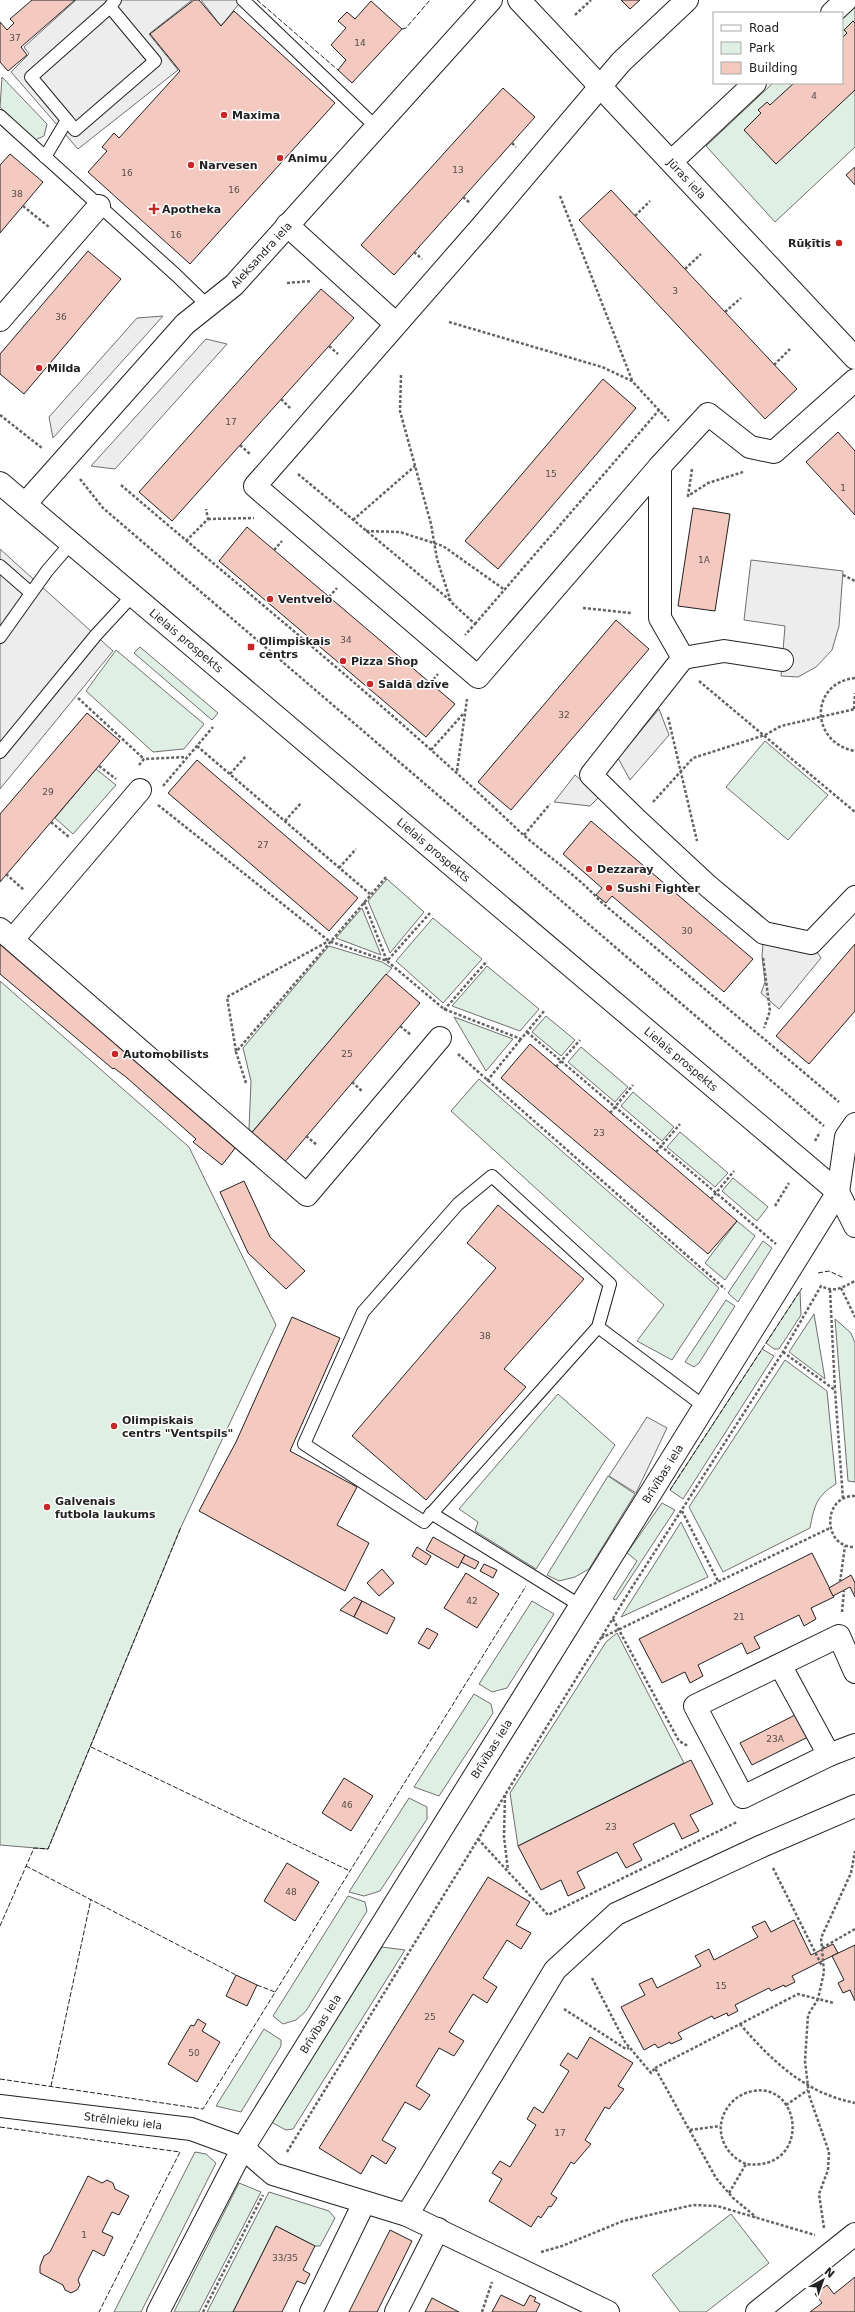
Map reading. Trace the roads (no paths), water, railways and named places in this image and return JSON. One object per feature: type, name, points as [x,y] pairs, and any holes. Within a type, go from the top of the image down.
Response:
[{"type":"street","name":"Aleksandra iela","points":[[25,504],[185,324],[234,285],[491,0]]},
{"type":"street","name":"Jūras iela","points":[[519,0],[855,358]]},
{"type":"street","points":[[687,0],[620,62],[601,86],[255,486],[478,677],[660,466],[708,414],[750,447],[774,452],[855,380]]},
{"type":"street","points":[[833,12],[846,0]]},
{"type":"street","points":[[672,162],[754,84]]},
{"type":"street","points":[[0,320],[99,206]]},
{"type":"street","points":[[287,225],[396,324]]},
{"type":"street","points":[[660,466],[660,618],[681,661]]},
{"type":"street","name":"Lielais prospekts","points":[[0,483],[132,596],[847,1186],[855,1226]]},
{"type":"street","points":[[782,660],[724,651],[681,661],[591,775],[708,886],[764,933],[811,943],[855,897]]},
{"type":"street","points":[[147,787],[6,934],[307,1196],[440,1038]]},
{"type":"street","name":"Brīvības iela","points":[[158,2312],[243,2148],[705,1407],[847,1186],[851,1131]]},
{"type":"street","points":[[855,1672],[839,1636],[695,1706],[744,1797],[830,1755],[855,1745]]},
{"type":"street","points":[[780,1665],[830,1755]]},
{"type":"street","points":[[407,2215],[551,1976],[561,1964],[616,1914],[773,1841],[852,1814]]},
{"type":"street","name":"Strēlnieku iela","points":[[0,2106],[191,2129],[243,2148]]},
{"type":"street","points":[[243,2148],[273,2174],[407,2215],[499,2258],[608,2312]]},
{"type":"street","points":[[311,2312],[364,2203]]},
{"type":"street","points":[[396,2312],[438,2229]]},
{"type":"street","points":[[757,2312],[841,2238]]},
{"type":"lane","points":[[243,0],[376,127]]},
{"type":"lane","points":[[112,4],[155,61],[75,130],[31,77],[112,4]]},
{"type":"lane","points":[[0,116],[176,275],[207,305]]},
{"type":"lane","points":[[45,157],[66,120]]},
{"type":"lane","points":[[0,637],[31,593],[71,543]]},
{"type":"lane","points":[[0,566],[31,593]]},
{"type":"lane","points":[[0,752],[96,635],[132,596]]},
{"type":"lane","points":[[492,1176],[610,1284],[598,1327],[424,1522],[304,1444],[363,1312],[458,1204],[492,1176]]},
{"type":"lane","points":[[598,1327],[705,1407]]},
{"type":"lane","points":[[431,1513],[581,1606]]},
{"type":"place","name":"Maxima","points":[[224,115]]},
{"type":"place","name":"Animu","points":[[280,158]]},
{"type":"place","name":"Narvesen","points":[[191,165]]},
{"type":"place","name":"Apotheka","points":[[154,209]]},
{"type":"place","name":"Rūķītis","points":[[839,243]]},
{"type":"place","name":"Milda","points":[[39,368]]},
{"type":"place","name":"Ventvelo","points":[[270,599]]},
{"type":"place","name":"Olimpiskais centrs","points":[[251,647]]},
{"type":"place","name":"Pizza Shop","points":[[343,661]]},
{"type":"place","name":"Saldā dzīve","points":[[370,684]]},
{"type":"place","name":"Dezzaray","points":[[589,869]]},
{"type":"place","name":"Sushi Fighter","points":[[609,888]]},
{"type":"place","name":"Automobilists","points":[[115,1054]]},
{"type":"place","name":"Olimpiskais centrs \"Ventspils\"","points":[[114,1426]]},
{"type":"place","name":"Galvenais futbola laukums","points":[[47,1507]]}]
